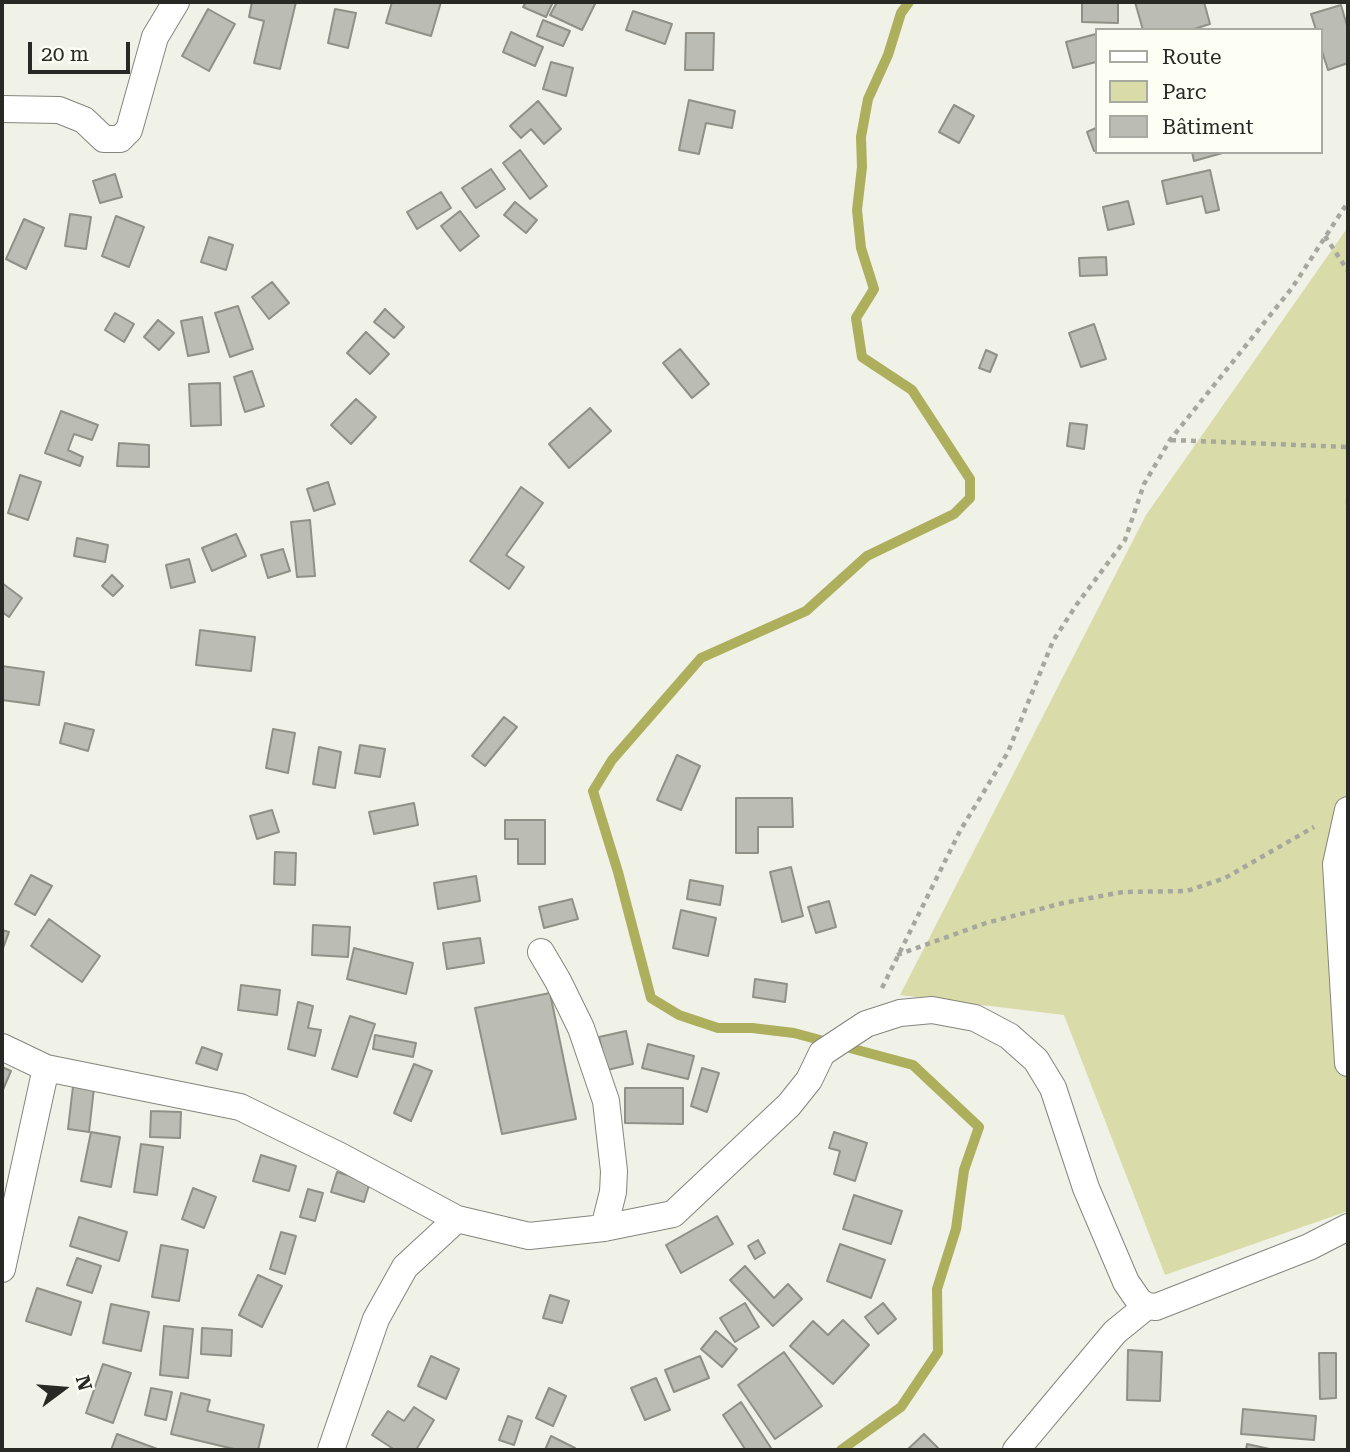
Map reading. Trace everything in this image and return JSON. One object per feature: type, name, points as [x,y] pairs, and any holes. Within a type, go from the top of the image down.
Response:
[{"type":"street","points":[[2,109],[59,110],[84,120],[104,139],[120,139],[129,130],[155,37],[176,2]]},
{"type":"street","points":[[1348,810],[1336,864],[1348,1063]]},
{"type":"street","points":[[541,951],[581,1028],[606,1101],[614,1171],[613,1192],[604,1228]]},
{"type":"street","points":[[2,1047],[46,1068],[240,1107],[398,1186],[457,1219],[528,1236],[604,1228],[673,1214],[789,1105],[809,1080],[822,1053],[866,1024],[900,1013],[932,1010],[975,1018],[1009,1036],[1036,1060],[1054,1088],[1086,1188],[1126,1282],[1139,1301],[1147,1306],[1156,1307],[1309,1247],[1348,1227]]},
{"type":"street","points":[[2,1269],[46,1068]]},
{"type":"street","points":[[331,1450],[376,1319],[405,1267],[457,1219]]},
{"type":"street","points":[[1016,1450],[1115,1332],[1147,1306]]},
{"type":"path","points":[[866,1024],[897,955],[960,831],[1008,752],[1053,641],[1125,540],[1144,484],[1170,440],[1292,288],[1348,202]]},
{"type":"path","points":[[1325,236],[1348,271]]},
{"type":"path","points":[[1170,440],[1348,447]]},
{"type":"path","points":[[1348,499],[1348,510]]},
{"type":"path","points":[[897,955],[986,923],[1063,903],[1123,892],[1187,891],[1225,878],[1315,827]]},
{"type":"green space","points":[[1348,227],[1348,1211],[1165,1275],[1064,1015],[900,995],[1146,515]]},
{"type":"building","points":[[252,2],[296,2],[280,69],[254,63],[264,21],[249,17]]},
{"type":"building","points":[[392,2],[441,2],[431,36],[386,23]]},
{"type":"building","points":[[526,2],[553,2],[546,17],[523,7]]},
{"type":"building","points":[[557,2],[596,2],[582,30],[550,15]]},
{"type":"building","points":[[1082,2],[1118,3],[1118,23],[1082,22]]},
{"type":"building","points":[[1135,2],[1204,2],[1210,24],[1197,28],[1142,28]]},
{"type":"building","points":[[1341,5],[1348,29],[1348,63],[1328,70],[1322,51],[1322,28],[1315,28],[1311,14]]},
{"type":"building","points":[[208,9],[235,24],[209,71],[182,56]]},
{"type":"building","points":[[335,9],[356,13],[348,48],[328,43]]},
{"type":"building","points":[[633,11],[672,24],[665,44],[626,30]]},
{"type":"building","points":[[543,20],[570,31],[563,46],[537,36]]},
{"type":"building","points":[[511,32],[543,47],[535,66],[503,52]]},
{"type":"building","points":[[686,33],[714,33],[713,70],[685,70]]},
{"type":"building","points":[[1094,35],[1094,63],[1073,68],[1066,42]]},
{"type":"building","points":[[551,62],[573,68],[566,96],[543,89]]},
{"type":"building","points":[[689,100],[735,111],[732,128],[706,123],[699,154],[679,150]]},
{"type":"building","points":[[538,101],[561,129],[544,144],[531,129],[521,138],[510,126]]},
{"type":"building","points":[[954,105],[974,116],[959,143],[939,132]]},
{"type":"building","points":[[1094,129],[1094,151],[1087,132]]},
{"type":"building","points":[[520,150],[547,186],[530,199],[503,163]]},
{"type":"building","points":[[1192,154],[1219,154],[1194,161]]},
{"type":"building","points":[[491,169],[505,189],[476,208],[462,188]]},
{"type":"building","points":[[1210,170],[1219,210],[1206,213],[1202,196],[1167,204],[1162,181]]},
{"type":"building","points":[[115,174],[122,197],[100,203],[93,181]]},
{"type":"building","points":[[441,192],[451,208],[417,229],[407,212]]},
{"type":"building","points":[[1128,201],[1134,224],[1108,230],[1103,207]]},
{"type":"building","points":[[515,202],[537,220],[526,233],[504,215]]},
{"type":"building","points":[[460,211],[479,236],[460,251],[441,226]]},
{"type":"building","points":[[70,214],[91,217],[86,249],[65,246]]},
{"type":"building","points":[[116,216],[144,227],[129,267],[102,256]]},
{"type":"building","points":[[24,219],[44,228],[26,269],[6,259]]},
{"type":"building","points":[[209,237],[233,245],[226,270],[201,262]]},
{"type":"building","points":[[1106,257],[1107,275],[1080,276],[1079,258]]},
{"type":"building","points":[[272,282],[289,303],[269,319],[252,297]]},
{"type":"building","points":[[238,306],[253,349],[230,357],[215,313]]},
{"type":"building","points":[[385,309],[404,327],[394,338],[374,322]]},
{"type":"building","points":[[115,313],[134,324],[124,342],[105,330]]},
{"type":"building","points":[[202,317],[209,352],[188,356],[181,321]]},
{"type":"building","points":[[158,320],[174,333],[159,350],[144,337]]},
{"type":"building","points":[[1094,324],[1106,359],[1081,367],[1069,333]]},
{"type":"building","points":[[366,332],[389,354],[370,374],[347,353]]},
{"type":"building","points":[[680,349],[709,384],[692,398],[663,363]]},
{"type":"building","points":[[986,350],[997,355],[990,372],[979,368]]},
{"type":"building","points":[[252,371],[264,406],[245,412],[234,377]]},
{"type":"building","points":[[220,383],[221,425],[191,426],[189,384]]},
{"type":"building","points":[[356,399],[376,417],[351,444],[331,425]]},
{"type":"building","points":[[590,408],[611,431],[569,468],[549,444]]},
{"type":"building","points":[[61,411],[98,425],[92,440],[74,434],[68,450],[83,457],[80,466],[45,453]]},
{"type":"building","points":[[1070,423],[1087,425],[1084,449],[1067,446]]},
{"type":"building","points":[[119,443],[149,445],[149,467],[117,466]]},
{"type":"building","points":[[20,475],[41,482],[28,520],[8,513]]},
{"type":"building","points":[[328,482],[335,504],[314,511],[307,489]]},
{"type":"building","points":[[521,487],[543,503],[506,555],[524,567],[509,589],[470,561]]},
{"type":"building","points":[[310,520],[315,576],[297,577],[291,522]]},
{"type":"building","points":[[236,534],[246,556],[212,571],[202,548]]},
{"type":"building","points":[[77,538],[108,545],[105,562],[74,556]]},
{"type":"building","points":[[283,549],[290,571],[268,578],[261,555]]},
{"type":"building","points":[[189,559],[195,582],[171,588],[166,565]]},
{"type":"building","points":[[112,575],[123,586],[113,596],[102,586]]},
{"type":"building","points":[[2,583],[22,598],[9,617],[2,612]]},
{"type":"building","points":[[200,630],[255,637],[251,671],[196,665]]},
{"type":"building","points":[[2,666],[44,672],[39,705],[2,700]]},
{"type":"building","points":[[504,717],[517,727],[485,766],[472,756]]},
{"type":"building","points":[[65,723],[94,730],[88,751],[60,743]]},
{"type":"building","points":[[273,729],[295,733],[288,773],[266,768]]},
{"type":"building","points":[[360,745],[385,749],[380,777],[355,773]]},
{"type":"building","points":[[319,747],[341,752],[335,788],[313,784]]},
{"type":"building","points":[[677,755],[700,766],[681,810],[657,800]]},
{"type":"building","points":[[736,798],[792,798],[793,827],[758,827],[758,853],[736,853]]},
{"type":"building","points":[[414,803],[418,825],[374,834],[369,812]]},
{"type":"building","points":[[272,810],[279,832],[257,839],[250,816]]},
{"type":"building","points":[[505,820],[545,820],[545,864],[518,864],[518,839],[505,839]]},
{"type":"building","points":[[275,852],[296,853],[295,885],[274,884]]},
{"type":"building","points":[[791,867],[803,916],[782,922],[770,872]]},
{"type":"building","points":[[31,875],[52,886],[35,915],[15,904]]},
{"type":"building","points":[[476,876],[480,901],[438,909],[434,883]]},
{"type":"building","points":[[690,880],[723,886],[720,905],[687,899]]},
{"type":"building","points":[[572,899],[578,919],[544,928],[539,907]]},
{"type":"building","points":[[829,901],[836,927],[816,933],[808,907]]},
{"type":"building","points":[[681,910],[716,918],[708,956],[673,948]]},
{"type":"building","points":[[49,919],[100,956],[82,982],[31,946]]},
{"type":"building","points":[[313,925],[350,927],[348,957],[312,955]]},
{"type":"building","points":[[2,930],[9,932],[2,951]]},
{"type":"building","points":[[480,938],[484,963],[447,969],[443,943]]},
{"type":"building","points":[[354,948],[413,963],[406,994],[347,979]]},
{"type":"building","points":[[755,979],[787,984],[785,1002],[753,997]]},
{"type":"building","points":[[241,985],[280,990],[277,1015],[238,1010]]},
{"type":"building","points":[[550,993],[576,1119],[502,1134],[475,1008]]},
{"type":"building","points":[[298,1002],[313,1006],[308,1028],[321,1030],[315,1056],[288,1049]]},
{"type":"building","points":[[350,1016],[375,1024],[357,1077],[332,1069]]},
{"type":"building","points":[[626,1031],[633,1064],[607,1070],[599,1037]]},
{"type":"building","points":[[375,1035],[416,1043],[413,1057],[373,1049]]},
{"type":"building","points":[[648,1044],[694,1056],[688,1079],[642,1068]]},
{"type":"building","points":[[202,1047],[222,1054],[217,1070],[196,1063]]},
{"type":"building","points":[[414,1064],[432,1071],[411,1121],[394,1113]]},
{"type":"building","points":[[2,1067],[11,1071],[2,1092]]},
{"type":"building","points":[[702,1068],[719,1073],[707,1112],[691,1106]]},
{"type":"building","points":[[73,1086],[94,1088],[89,1132],[68,1129]]},
{"type":"building","points":[[625,1088],[683,1088],[683,1124],[625,1123]]},
{"type":"building","points":[[151,1111],[181,1112],[180,1138],[150,1137]]},
{"type":"building","points":[[91,1132],[120,1137],[111,1187],[81,1181]]},
{"type":"building","points":[[834,1132],[867,1143],[855,1181],[834,1174],[840,1151],[829,1148]]},
{"type":"building","points":[[141,1144],[163,1147],[157,1195],[134,1192]]},
{"type":"building","points":[[261,1155],[296,1166],[289,1191],[253,1181]]},
{"type":"building","points":[[337,1172],[370,1182],[364,1202],[331,1192]]},
{"type":"building","points":[[193,1188],[216,1197],[204,1228],[182,1219]]},
{"type":"building","points":[[308,1189],[323,1193],[315,1221],[300,1217]]},
{"type":"building","points":[[854,1195],[902,1211],[891,1244],[843,1229]]},
{"type":"building","points":[[717,1216],[733,1244],[681,1273],[666,1245]]},
{"type":"building","points":[[79,1217],[127,1232],[119,1261],[70,1246]]},
{"type":"building","points":[[281,1232],[296,1236],[285,1274],[270,1269]]},
{"type":"building","points":[[758,1240],[765,1253],[755,1259],[748,1246]]},
{"type":"building","points":[[840,1244],[885,1260],[871,1298],[827,1281]]},
{"type":"building","points":[[161,1245],[188,1250],[179,1301],[152,1297]]},
{"type":"building","points":[[77,1258],[101,1266],[92,1293],[67,1285]]},
{"type":"building","points":[[745,1266],[774,1298],[788,1284],[802,1299],[773,1326],[730,1280]]},
{"type":"building","points":[[258,1275],[282,1286],[262,1327],[239,1315]]},
{"type":"building","points":[[37,1288],[81,1302],[71,1335],[26,1321]]},
{"type":"building","points":[[550,1295],[569,1301],[562,1323],[543,1318]]},
{"type":"building","points":[[745,1303],[759,1327],[735,1342],[720,1318]]},
{"type":"building","points":[[883,1303],[896,1319],[878,1334],[865,1317]]},
{"type":"building","points":[[111,1304],[149,1312],[141,1351],[103,1343]]},
{"type":"building","points":[[843,1320],[869,1345],[833,1384],[790,1346],[813,1321],[828,1335]]},
{"type":"building","points":[[164,1326],[193,1329],[188,1378],[160,1375]]},
{"type":"building","points":[[202,1328],[232,1330],[231,1356],[201,1354]]},
{"type":"building","points":[[716,1331],[737,1349],[722,1367],[701,1349]]},
{"type":"building","points":[[1128,1350],[1162,1352],[1160,1401],[1127,1400]]},
{"type":"building","points":[[784,1352],[822,1406],[775,1439],[738,1385]]},
{"type":"building","points":[[1319,1353],[1336,1353],[1336,1398],[1320,1399]]},
{"type":"building","points":[[431,1356],[459,1369],[446,1399],[418,1386]]},
{"type":"building","points":[[700,1356],[709,1378],[674,1392],[665,1370]]},
{"type":"building","points":[[103,1364],[131,1373],[113,1423],[86,1413]]},
{"type":"building","points":[[656,1378],[670,1410],[645,1420],[631,1388]]},
{"type":"building","points":[[151,1388],[172,1392],[166,1420],[145,1415]]},
{"type":"building","points":[[549,1388],[566,1396],[553,1426],[536,1418]]},
{"type":"building","points":[[181,1393],[210,1400],[207,1411],[264,1425],[258,1450],[238,1450],[171,1434]]},
{"type":"building","points":[[741,1402],[771,1448],[768,1450],[744,1450],[723,1415]]},
{"type":"building","points":[[414,1407],[434,1420],[416,1450],[395,1450],[372,1435],[388,1411],[404,1421]]},
{"type":"building","points":[[1243,1409],[1316,1416],[1314,1440],[1241,1434]]},
{"type":"building","points":[[508,1416],[522,1421],[514,1445],[499,1440]]},
{"type":"building","points":[[117,1434],[160,1450],[111,1450]]},
{"type":"building","points":[[924,1434],[938,1448],[907,1450]]},
{"type":"building","points":[[551,1436],[575,1448],[574,1450],[545,1450]]},
{"type":"building","points":[[1247,1444],[1274,1450],[1246,1450]]},
{"type":"waterway","points":[[841,1450],[901,1407],[938,1352],[937,1289],[956,1229],[964,1170],[979,1127],[913,1065],[794,1033],[752,1028],[718,1028],[679,1015],[651,998],[618,872],[593,791],[612,760],[701,658],[806,611],[867,556],[954,514],[970,498],[970,479],[912,390],[862,357],[856,318],[874,289],[861,248],[857,210],[862,167],[861,137],[868,99],[888,55],[901,13],[909,2]]}]
